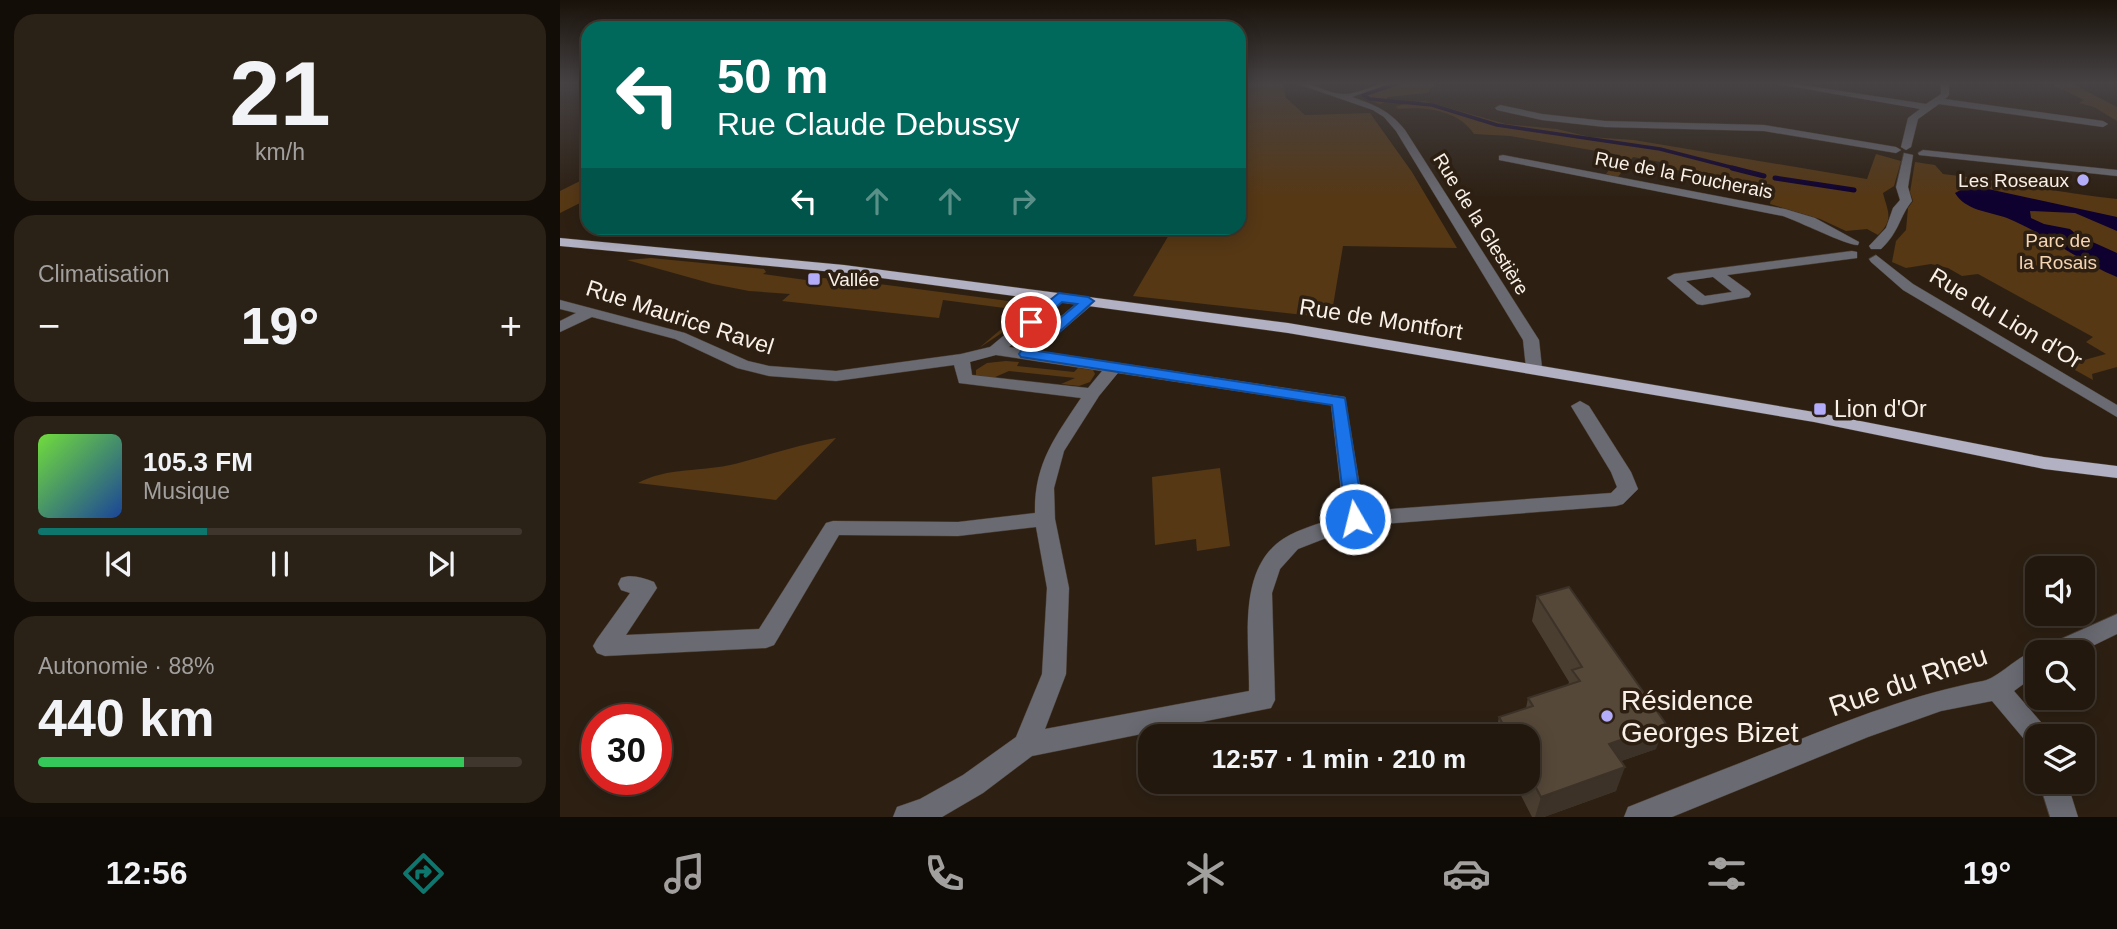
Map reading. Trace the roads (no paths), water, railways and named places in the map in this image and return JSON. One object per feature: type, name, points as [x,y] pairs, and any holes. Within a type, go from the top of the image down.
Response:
[{"type":"main road","name":"Rue de Montfort","points":[[560,242],[794,263],[1288,328],[1835,421],[2044,463],[2117,472]]},
{"type":"street","name":"Rue de la Glestière","points":[[1392,121],[1531,340],[1534,368]]},
{"type":"street","points":[[1579,121],[1735,130],[1764,128],[1903,151],[2117,173]]},
{"type":"street","points":[[1718,275],[1853,248],[1876,253],[1898,219],[1893,200],[1907,199],[1902,187],[1903,151],[1912,121]]},
{"type":"street","points":[[2083,121],[2103,124]]},
{"type":"street","name":"Rue de la Foucherais","points":[[1503,158],[1785,213],[1811,221],[1853,248]]},
{"type":"street","name":"Rue du Lion d'Or","points":[[1876,253],[1908,287],[2117,412]]},
{"type":"street","name":"Rue Maurice Ravel","points":[[560,304],[680,336],[743,365],[836,376],[961,359],[996,350],[1059,297]]},
{"type":"street","points":[[1027,354],[1088,301]]},
{"type":"street","points":[[560,327],[592,312]]},
{"type":"street","points":[[996,350],[1339,401],[1355,519]]},
{"type":"street","points":[[961,359],[965,379],[1092,394]]},
{"type":"street","points":[[1026,745],[1054,674],[1058,588],[1045,519],[1044,488],[1055,451],[1092,394],[1113,368]]},
{"type":"street","points":[[920,815],[973,784],[1026,745],[1262,701],[1261,593],[1270,565],[1291,544],[1355,519],[1616,499],[1628,489],[1621,472],[1580,407]]},
{"type":"street","points":[[629,584],[646,588],[605,646],[766,638],[834,528],[958,529],[1045,519]]},
{"type":"street","points":[[2081,640],[2117,623]]},
{"type":"street","name":"Rue du Rheu","points":[[1638,817],[1862,727],[1941,700],[1997,689],[2025,669]]},
{"type":"street","points":[[1997,689],[2027,724]]},
{"type":"street","points":[[2057,794],[2064,817]]},
{"type":"waterway","points":[[1484,121],[1660,149],[1738,169]]},
{"type":"waterway","points":[[1732,168],[1764,176]]},
{"type":"waterway","points":[[1775,178],[1854,190]]},
{"type":"place","name":"Les Roseaux","points":[[2083,180]]},
{"type":"place","name":"Vallée","points":[[814,279]]},
{"type":"place","name":"Lion d'Or","points":[[1820,409]]},
{"type":"place","name":"Résidence Georges Bizet","points":[[1607,716]]},
{"type":"park label","name":"Parc de la Rosais","points":[[2058,251]]}]
